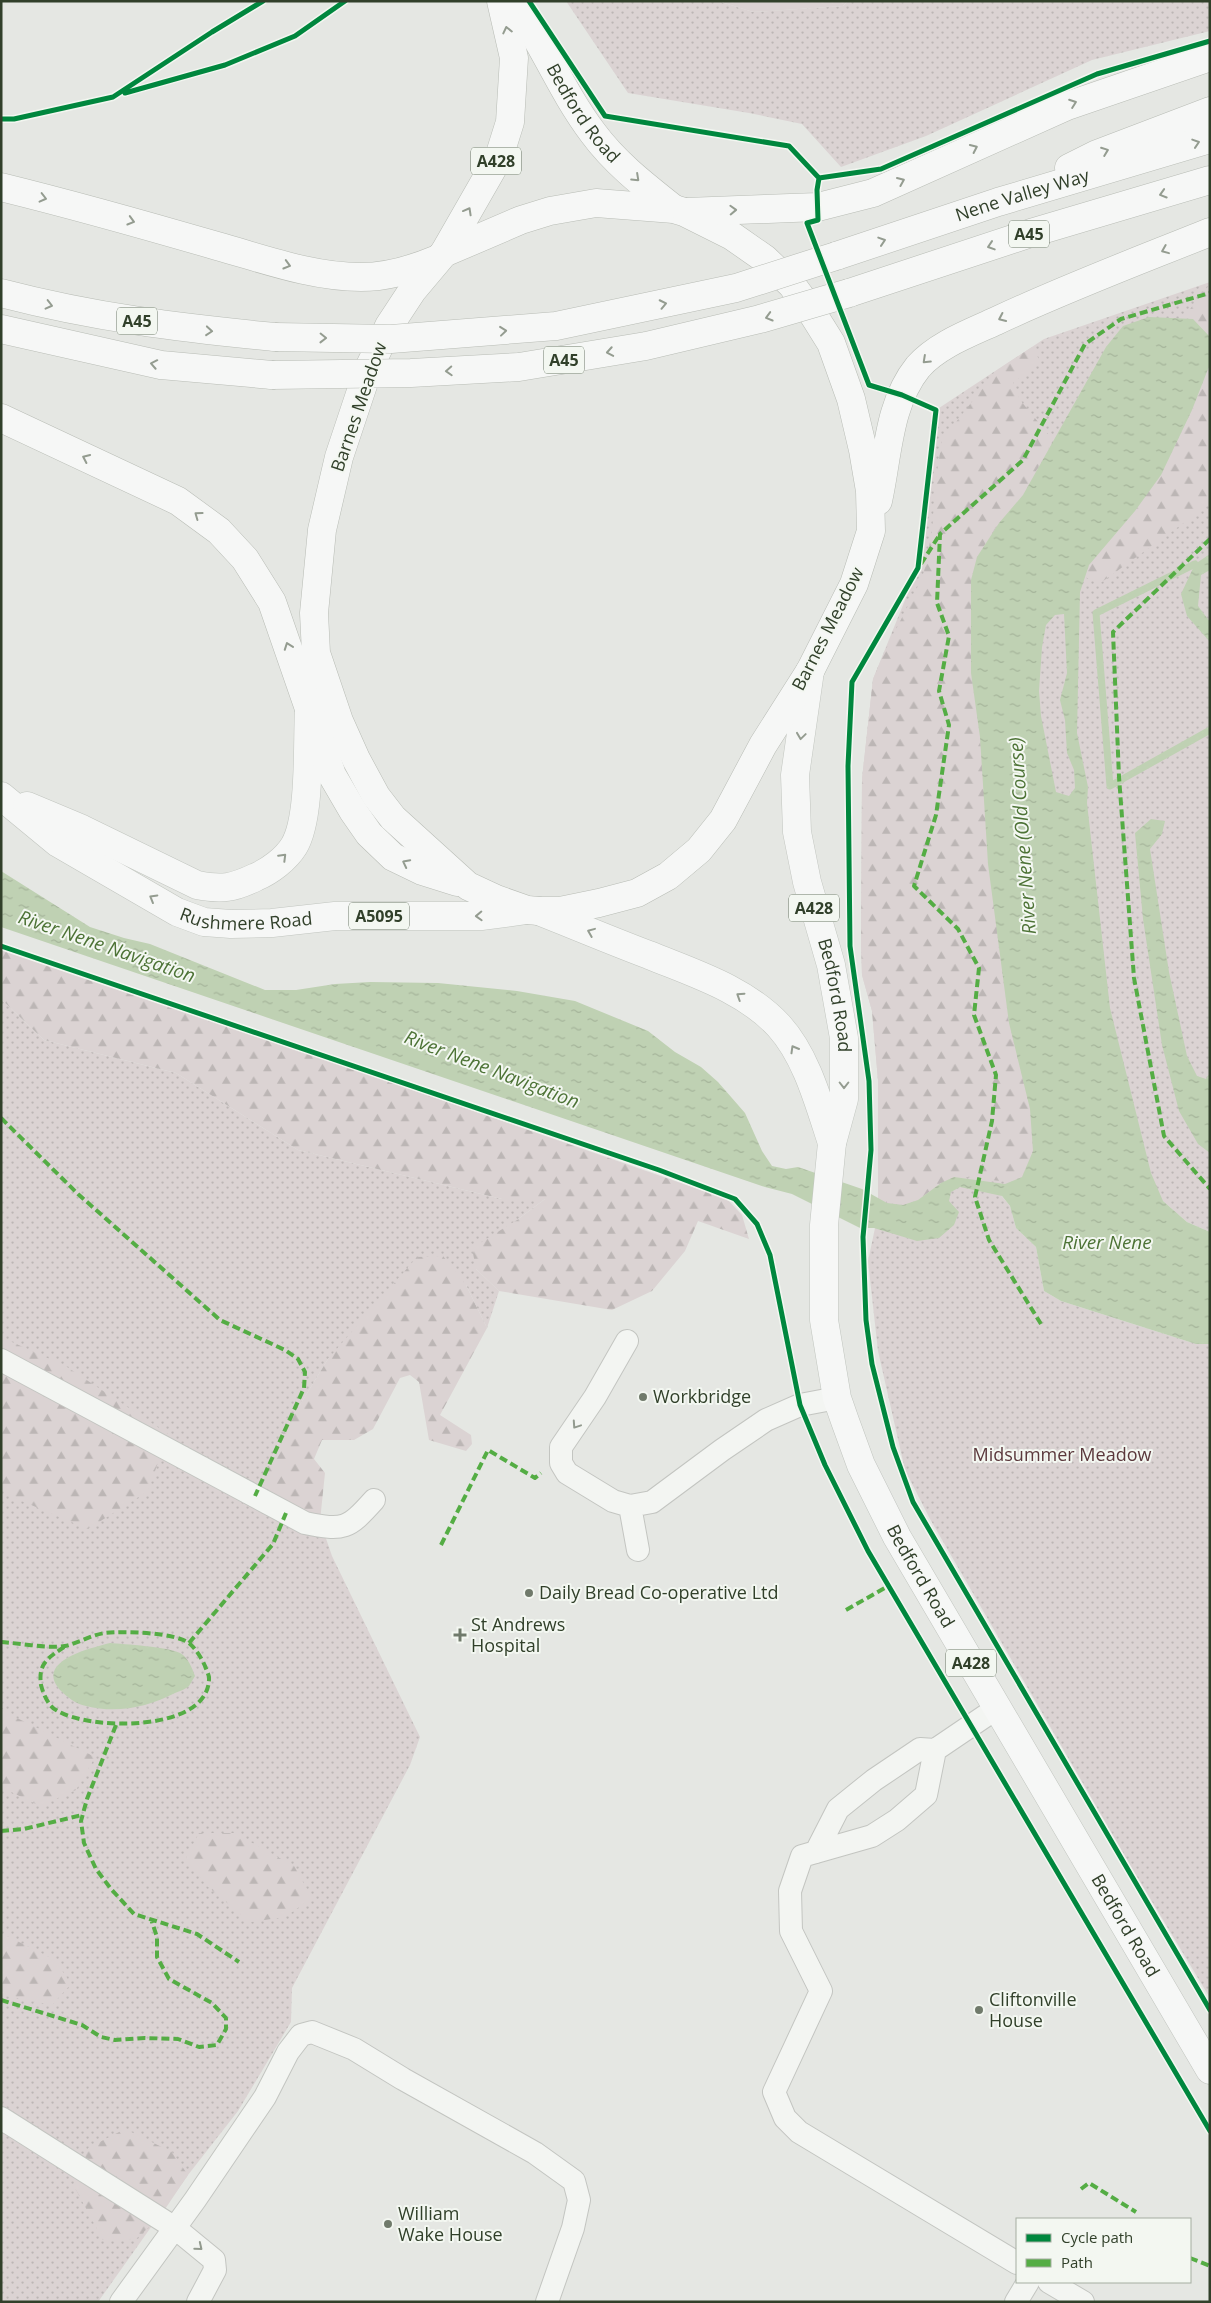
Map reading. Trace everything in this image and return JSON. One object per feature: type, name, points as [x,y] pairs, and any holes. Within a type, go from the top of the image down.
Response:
[{"type":"main road","name":"A428","points":[[441,256],[499,157],[510,122],[514,58],[500,1]]},
{"type":"main road","name":"Bedford Road","points":[[514,1],[533,29],[554,70],[593,134],[611,156],[640,183],[679,211]]},
{"type":"main road","points":[[679,211],[818,207],[873,193],[1067,106],[1210,57]]},
{"type":"main road","points":[[998,202],[1097,154],[1210,111]]},
{"type":"main road","name":"Nene Valley Way","points":[[1,293],[63,309],[179,328],[275,337],[391,339],[556,326],[736,288],[998,202],[1210,139]]},
{"type":"main road","name":"A45","points":[[1,329],[161,365],[272,375],[411,373],[519,367],[646,346],[760,319],[849,293],[1031,233],[1210,180]]},
{"type":"main road","points":[[1,187],[84,208],[321,275],[362,278],[386,275],[413,269],[441,256]]},
{"type":"main road","name":"Barnes Meadow","points":[[596,203],[679,211],[732,236],[765,258],[792,285],[830,343],[851,399],[870,491],[871,531],[854,584],[810,671],[763,745],[722,820],[699,850],[668,876],[637,893],[560,911],[533,910],[496,899],[468,886],[393,818],[376,796],[356,759],[339,721],[316,653],[314,613],[322,530],[339,457],[368,370],[389,326],[412,291],[441,256],[521,220],[576,205],[596,203]]},
{"type":"main road","points":[[871,531],[882,484],[890,431],[902,395],[918,368],[934,353],[1037,302],[1210,232]]},
{"type":"main road","points":[[1,418],[178,501],[219,531],[245,559],[272,602],[332,775],[353,812],[369,834],[393,857],[422,872],[468,886]]},
{"type":"main road","name":"Rushmere Road","points":[[1,796],[82,829],[197,885],[216,889],[229,888],[261,875],[281,860],[294,845],[305,809],[309,709],[316,653]]},
{"type":"main road","name":"Bedford Road","points":[[810,671],[795,775],[797,832],[807,882],[831,966],[844,1038],[844,1099],[831,1154],[824,1225],[824,1320],[837,1398],[861,1465],[897,1537],[1210,2070]]},
{"type":"main road","name":"Rushmere Road","points":[[1,796],[58,843],[177,912],[204,922],[231,924],[272,923],[335,916],[483,916],[533,910]]},
{"type":"main road","name":"Bedford Road","points":[[533,910],[720,983],[778,1025],[794,1047],[813,1086],[831,1154]]},
{"type":"lane","points":[[627,1341],[591,1402],[561,1447],[561,1463],[567,1473],[613,1501],[630,1506],[652,1502],[766,1420],[800,1405],[837,1398]]},
{"type":"lane","points":[[1,1360],[305,1523],[335,1529],[347,1525],[358,1518],[374,1500]]},
{"type":"lane","points":[[630,1506],[638,1550]]},
{"type":"lane","points":[[816,1852],[838,1809],[874,1780],[920,1749],[935,1750],[998,1708]]},
{"type":"lane","points":[[935,1750],[926,1795],[898,1820],[872,1836],[802,1856],[790,1891],[791,1931],[821,1991],[774,2092],[785,2118],[798,2132],[1016,2262]]},
{"type":"lane","points":[[121,2302],[175,2228],[265,2097],[288,2052],[301,2035],[312,2032],[354,2049],[403,2079],[535,2153],[574,2181],[579,2200],[573,2228],[547,2302]]},
{"type":"lane","points":[[1,2118],[175,2228],[214,2260],[216,2270],[198,2302]]},
{"type":"lane","points":[[1016,2302],[1027,2283]]},
{"type":"lane","points":[[1051,2283],[1083,2302]]},
{"type":"green space","points":[[566,1],[718,1],[753,12],[843,6],[848,1],[1210,1],[1210,31],[1092,60],[926,136],[841,167],[802,124],[749,113],[628,93]]},
{"type":"green space","points":[[718,1],[848,1],[843,6],[753,12]]},
{"type":"green space","name":"Midsummer Meadow","points":[[1210,282],[1210,1232],[1187,1222],[1163,1201],[995,1188],[1010,1206],[1016,1228],[1036,1247],[1044,1291],[1061,1301],[1196,1344],[1210,1344],[1210,1998],[1136,1875],[930,1519],[905,1470],[878,1351],[868,1261],[878,1214],[878,1080],[872,1011],[862,975],[861,942],[862,779],[873,679],[918,568],[936,410],[1044,339]]},
{"type":"green space","points":[[1210,284],[1210,337],[1193,319],[1183,318]]},
{"type":"green space","points":[[1032,347],[1040,361],[1013,383],[1020,400],[1053,440],[1023,495],[999,523],[977,557],[971,580],[971,673],[980,737],[999,951],[1009,1023],[1030,1109],[1033,1151],[1022,1177],[1009,1182],[966,1177],[941,1183],[918,1200],[903,1205],[887,1203],[878,1198],[878,1080],[872,1011],[862,975],[861,942],[862,779],[873,679],[923,576],[932,532],[936,478],[942,440],[996,371]]},
{"type":"green space","points":[[1210,364],[1210,504],[1099,584],[1085,577],[1089,565],[1161,475],[1192,410]]},
{"type":"green space","points":[[1,947],[727,1199],[742,1215],[749,1239],[698,1221],[685,1251],[652,1291],[612,1310],[499,1291],[476,1269],[472,1248],[517,1220],[545,1199],[502,1199],[298,1150],[176,1073],[44,1040],[1,999]]},
{"type":"green space","points":[[1,999],[44,1040],[176,1073],[298,1150],[502,1199],[545,1199],[517,1220],[476,1269],[499,1291],[487,1328],[466,1285],[328,1359],[284,1431],[259,1487],[320,1521],[332,1556],[420,1737],[410,1765],[292,1988],[291,2022],[238,2111],[188,2175],[98,2302],[1,2302]]},
{"type":"green space","points":[[443,1256],[466,1285],[487,1328],[440,1415],[471,1435],[472,1444],[466,1451],[429,1440],[419,1382],[410,1375],[400,1378],[373,1429],[354,1440],[322,1440],[314,1459],[325,1473],[320,1521],[259,1487],[284,1431],[328,1359],[417,1257]]},
{"type":"green space","points":[[1,1337],[67,1367],[168,1434],[148,1491],[88,1529],[17,1499],[1,1487]]},
{"type":"green space","points":[[1,1707],[9,1714],[95,1757],[76,1790],[40,1806],[1,1787]]},
{"type":"green space","points":[[199,1833],[234,1833],[294,1866],[312,1898],[285,1917],[250,1922],[207,1886],[186,1858]]},
{"type":"green space","points":[[1,1933],[55,1960],[71,1984],[52,2005],[1,1995]]},
{"type":"green space","points":[[125,2129],[172,2152],[188,2175],[159,2218],[136,2239],[103,2240],[75,2188],[88,2148]]},
{"type":"water","name":"River Nene","points":[[1149,317],[1193,319],[1210,337],[1210,364],[1192,410],[1161,475],[1135,511],[1089,565],[1080,592],[1077,733],[1088,787],[1087,803],[1110,1008],[1151,1173],[1163,1201],[1187,1222],[1210,1232],[1210,1344],[1196,1344],[1061,1301],[1044,1291],[1036,1247],[1016,1228],[1010,1206],[1002,1196],[960,1187],[951,1192],[949,1201],[959,1212],[954,1225],[939,1238],[917,1241],[874,1228],[860,1228],[792,1194],[765,1187],[1,927],[1,871],[90,927],[150,944],[265,990],[296,990],[335,984],[370,982],[438,983],[517,991],[575,1001],[648,1031],[675,1052],[701,1067],[718,1082],[745,1113],[762,1151],[772,1166],[786,1169],[798,1167],[862,1189],[887,1203],[903,1205],[918,1200],[941,1183],[954,1177],[1005,1184],[1022,1177],[1033,1151],[1030,1109],[1009,1023],[988,864],[980,737],[971,673],[971,580],[977,557],[999,523],[1023,495],[1106,347],[1123,326]],"holes":[[[1064,614],[1067,673],[1060,700],[1065,720],[1067,753],[1074,770],[1075,788],[1069,796],[1056,792],[1041,716],[1039,691],[1042,647],[1046,625],[1055,615]]]},
{"type":"water","points":[[1210,554],[1210,570],[1201,575],[1198,606],[1210,622],[1210,642],[1187,616],[1181,594],[1195,564]]},
{"type":"water","points":[[1151,819],[1165,821],[1162,834],[1150,849],[1169,972],[1187,1056],[1197,1076],[1206,1079],[1210,1073],[1210,1153],[1198,1144],[1179,1111],[1162,1045],[1143,919],[1135,833]]},
{"type":"water","points":[[110,1643],[157,1647],[180,1653],[191,1666],[195,1676],[189,1686],[183,1690],[154,1702],[132,1708],[109,1709],[82,1705],[72,1700],[60,1690],[54,1680],[54,1671],[59,1664],[79,1652]]},
{"type":"waterway","points":[[1195,564],[1096,613],[1110,786],[1210,730]]},
{"type":"marked path","points":[[1041,1324],[989,1240],[975,1197],[992,1121],[996,1075],[974,1015],[979,968],[958,929],[914,886],[936,815],[949,725],[939,691],[949,636],[937,603],[940,534],[1023,460],[1085,344],[1121,319],[1210,293]]},
{"type":"marked path","points":[[921,564],[940,534]]},
{"type":"marked path","points":[[1210,539],[1113,632],[1119,777],[1134,978],[1164,1136],[1210,1189]]},
{"type":"marked path","points":[[1,1118],[78,1194],[220,1320],[285,1350],[298,1359],[305,1372],[304,1388],[255,1496]]},
{"type":"marked path","points":[[441,1545],[488,1450],[535,1478],[541,1473]]},
{"type":"marked path","points":[[189,1643],[273,1544],[286,1513]]},
{"type":"marked path","points":[[846,1610],[890,1585]]},
{"type":"marked path","points":[[1,1642],[59,1647],[105,1633],[136,1632],[174,1637],[190,1644],[197,1651],[209,1677],[204,1695],[190,1709],[170,1718],[119,1724],[94,1722],[72,1717],[56,1710],[48,1702],[45,1695],[41,1685],[41,1671],[45,1662],[64,1647]]},
{"type":"marked path","points":[[116,1725],[87,1799],[81,1821],[84,1843],[96,1869],[134,1914],[197,1934],[239,1962]]},
{"type":"marked path","points":[[1,1831],[24,1829],[82,1815]]},
{"type":"marked path","points":[[1,2000],[82,2025],[101,2037],[115,2040],[145,2038],[178,2039],[199,2047],[217,2045],[226,2029],[226,2018],[212,2003],[169,1979],[157,1957],[157,1937],[151,1919]]},
{"type":"marked path","points":[[1081,2189],[1089,2183],[1136,2212]]},
{"type":"marked path","points":[[1191,2258],[1210,2266]]},
{"type":"cycle path","points":[[1,119],[14,119],[113,97],[263,1]]},
{"type":"cycle path","points":[[125,93],[225,65],[295,36],[345,1]]},
{"type":"cycle path","points":[[529,1],[605,116],[789,146],[819,178],[881,169],[1097,74],[1210,41]]},
{"type":"cycle path","points":[[819,178],[817,190],[818,220],[807,223],[869,385],[902,395],[936,410],[918,568],[852,682],[848,766],[850,946],[869,1081],[871,1150],[863,1237],[866,1320],[872,1364],[893,1447],[913,1502],[1210,2010]]},
{"type":"cycle path","points":[[1,946],[659,1170],[735,1199],[757,1224],[770,1255],[800,1405],[825,1465],[868,1551],[1210,2131]]},
{"type":"place","name":"Workbridge","points":[[643,1397]]},
{"type":"place","name":"Daily Bread Co-operative Ltd","points":[[529,1593]]},
{"type":"place","name":"St Andrews Hospital","points":[[460,1635]]},
{"type":"place","name":"Cliftonville House","points":[[979,2010]]},
{"type":"place","name":"William Wake House","points":[[388,2224]]},
{"type":"water label","name":"River Nene (Old Course)","points":[[1022,836]]},
{"type":"water label","name":"River Nene Navigation","points":[[107,946]]},
{"type":"water label","name":"River Nene Navigation","points":[[492,1069]]}]
